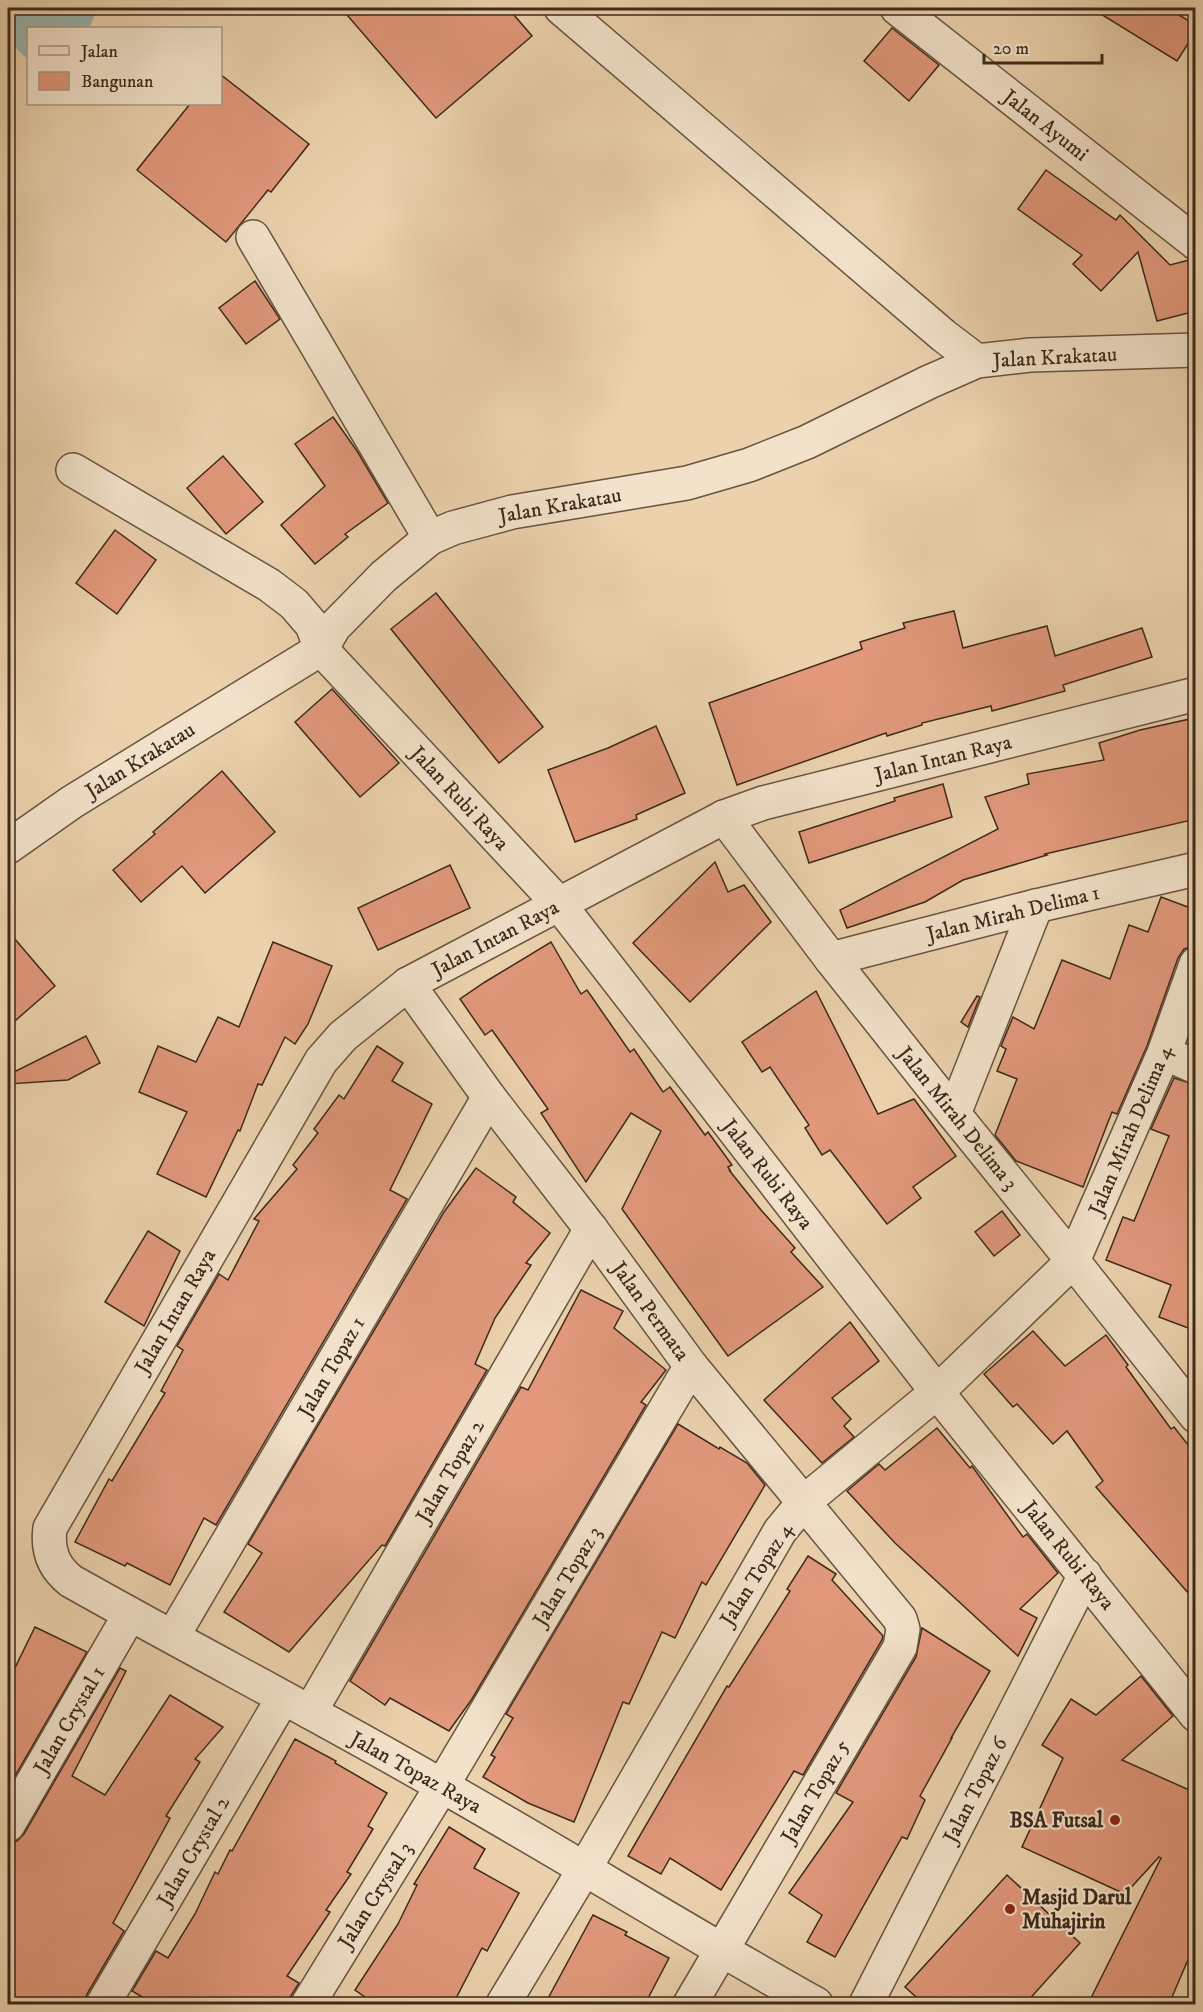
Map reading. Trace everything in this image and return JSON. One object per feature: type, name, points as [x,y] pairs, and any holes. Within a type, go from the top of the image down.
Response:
[{"type":"street","points":[[561,8],[944,336],[977,361]]},
{"type":"street","name":"Jalan Ayumi","points":[[897,8],[1196,243]]},
{"type":"street","points":[[253,237],[430,538]]},
{"type":"street","name":"Jalan Krakatau","points":[[8,847],[72,802],[321,649],[334,627],[352,607],[384,576],[430,538],[478,520],[512,512],[687,483],[748,465],[807,442],[977,361],[1030,355],[1196,350]]},
{"type":"street","name":"Jalan Rubi Raya","points":[[73,470],[269,585],[294,604],[312,625],[321,649],[559,904],[937,1392],[1196,1715]]},
{"type":"street","name":"Jalan Intan Raya","points":[[53,1520],[321,1060],[344,1036],[408,984],[724,817],[774,800],[1196,694]]},
{"type":"street","name":"Jalan Mirah Delima 3","points":[[724,817],[954,1114],[1195,1413]]},
{"type":"street","name":"Jalan Mirah Delima 1","points":[[831,958],[1036,906],[1196,869]]},
{"type":"street","points":[[954,1114],[1036,906]]},
{"type":"street","name":"Jalan Mirah Delima 4","points":[[1074,1261],[1164,1053],[1196,964]]},
{"type":"street","name":"Jalan Permata","points":[[408,984],[489,1097],[591,1229],[691,1366],[900,1619],[903,1629]]},
{"type":"street","points":[[1164,1053],[1196,1067]]},
{"type":"street","name":"Jalan Topaz 1","points":[[173,1636],[489,1097]]},
{"type":"street","name":"Jalan Topaz 2","points":[[296,1705],[591,1229]]},
{"type":"street","name":"Jalan Topaz 4","points":[[503,2004],[585,1868],[770,1546],[804,1502],[937,1392],[1074,1261]]},
{"type":"street","name":"Jalan Topaz 3","points":[[442,1786],[691,1366]]},
{"type":"street","name":"Jalan Topaz Raya","points":[[53,1520],[49,1543],[53,1558],[60,1571],[71,1581],[442,1786],[816,2004]]},
{"type":"street","name":"Jalan Topaz 6","points":[[866,2004],[1085,1575]]},
{"type":"street","name":"Jalan Crystal 1","points":[[8,1825],[130,1614]]},
{"type":"street","name":"Jalan Topaz 5","points":[[690,2004],[900,1647],[903,1629]]},
{"type":"street","name":"Jalan Crystal 2","points":[[103,2004],[296,1705]]},
{"type":"street","name":"Jalan Crystal 3","points":[[308,2004],[442,1786]]},
{"type":"building","points":[[341,8],[508,8],[532,36],[436,118]]},
{"type":"building","points":[[1091,8],[1167,8],[1196,25],[1196,31],[1177,61]]},
{"type":"building","points":[[892,28],[939,65],[909,101],[864,61]]},
{"type":"building","points":[[222,76],[309,144],[271,192],[268,190],[226,242],[137,170],[189,105],[222,105]]},
{"type":"building","points":[[1046,170],[1116,220],[1120,215],[1170,265],[1189,260],[1196,261],[1196,311],[1157,321],[1138,252],[1101,291],[1073,264],[1082,255],[1018,209]]},
{"type":"building","points":[[255,281],[280,319],[246,344],[219,308]]},
{"type":"building","points":[[333,417],[357,451],[388,503],[345,534],[348,537],[315,564],[281,525],[325,486],[295,444]]},
{"type":"building","points":[[223,456],[263,502],[226,534],[187,488]]},
{"type":"building","points":[[115,530],[156,560],[117,614],[76,583]]},
{"type":"building","points":[[436,593],[543,727],[499,763],[391,629]]},
{"type":"building","points":[[954,611],[963,648],[1047,626],[1055,656],[1142,628],[1152,657],[1063,685],[1065,691],[992,711],[991,706],[922,723],[922,725],[887,736],[886,733],[737,785],[709,703],[862,649],[860,642],[905,628],[903,623]]},
{"type":"building","points":[[332,689],[399,763],[360,797],[295,722]]},
{"type":"building","points":[[1190,719],[1196,745],[1196,819],[1045,854],[1047,855],[963,880],[925,902],[847,928],[840,910],[998,829],[985,797],[1029,784],[1027,774],[1104,760],[1099,743],[1140,730]]},
{"type":"building","points":[[656,726],[685,793],[636,815],[637,819],[575,842],[548,770],[608,748]]},
{"type":"building","points":[[222,771],[275,832],[205,893],[182,866],[141,902],[113,870]]},
{"type":"building","points":[[943,784],[952,817],[809,863],[799,832],[895,801],[894,798]]},
{"type":"building","points":[[715,862],[728,892],[744,885],[771,922],[690,1002],[633,943]]},
{"type":"building","points":[[450,865],[470,908],[378,950],[358,908]]},
{"type":"building","points":[[1161,897],[1196,910],[1196,946],[1184,949],[1178,958],[1147,1046],[1117,1114],[1112,1112],[1083,1187],[1016,1161],[995,1135],[1017,1079],[997,1071],[1006,1049],[1001,1046],[1013,1017],[1034,1029],[1062,960],[1110,979],[1129,925],[1148,932]]},
{"type":"building","points":[[8,931],[55,986],[8,1027]]},
{"type":"building","points":[[273,942],[332,966],[308,1024],[295,1044],[285,1037],[262,1085],[258,1084],[240,1131],[238,1130],[206,1197],[157,1174],[187,1112],[139,1092],[158,1046],[196,1062],[218,1017],[239,1027]]},
{"type":"building","points":[[551,942],[581,994],[587,990],[630,1052],[634,1049],[663,1092],[670,1087],[705,1135],[708,1132],[732,1165],[728,1167],[731,1172],[729,1170],[795,1248],[791,1252],[823,1287],[728,1356],[622,1209],[661,1131],[631,1113],[586,1182],[541,1113],[548,1109],[492,1030],[485,1035],[460,999]]},
{"type":"building","points":[[816,991],[878,1114],[914,1099],[956,1156],[913,1187],[921,1198],[887,1224],[830,1150],[822,1155],[805,1128],[809,1125],[770,1067],[762,1072],[742,1042]]},
{"type":"building","points":[[977,996],[980,997],[968,1027],[961,1022]]},
{"type":"building","points":[[86,1036],[100,1063],[68,1080],[8,1084],[8,1075]]},
{"type":"building","points":[[377,1046],[403,1063],[392,1081],[432,1104],[390,1190],[407,1199],[216,1525],[204,1518],[170,1585],[127,1563],[125,1566],[75,1542],[109,1479],[112,1481],[165,1393],[161,1391],[183,1350],[177,1346],[219,1274],[228,1280],[259,1221],[254,1219],[297,1169],[293,1165],[318,1133],[314,1129],[339,1095],[344,1099]]},
{"type":"building","points":[[1174,1078],[1196,1085],[1196,1331],[1159,1317],[1171,1285],[1106,1260],[1123,1217],[1134,1221],[1169,1136],[1151,1129]]},
{"type":"building","points":[[476,1168],[516,1197],[513,1202],[550,1233],[526,1263],[531,1265],[495,1318],[475,1364],[487,1370],[385,1546],[382,1545],[289,1652],[224,1612],[262,1553],[248,1544],[444,1212]]},
{"type":"building","points":[[1002,1211],[1020,1235],[994,1256],[975,1232]]},
{"type":"building","points":[[148,1231],[180,1251],[144,1326],[105,1302]]},
{"type":"building","points":[[581,1290],[623,1311],[614,1328],[666,1370],[641,1402],[646,1405],[472,1699],[449,1731],[390,1698],[385,1705],[350,1681],[521,1387],[528,1390]]},
{"type":"building","points":[[850,1322],[879,1361],[832,1398],[851,1419],[844,1426],[854,1437],[822,1463],[764,1400]]},
{"type":"building","points":[[1033,1331],[1065,1366],[1106,1335],[1171,1429],[1174,1427],[1196,1455],[1196,1602],[1096,1487],[1103,1481],[1067,1431],[1053,1444],[1017,1404],[1013,1407],[984,1374]]},
{"type":"building","points":[[678,1424],[747,1463],[765,1485],[706,1585],[702,1582],[675,1638],[662,1632],[629,1704],[623,1702],[574,1822],[528,1803],[483,1777],[495,1757],[491,1755],[513,1718],[506,1714]]},
{"type":"building","points":[[937,1428],[970,1468],[972,1466],[1023,1537],[1027,1534],[1058,1573],[1020,1609],[1037,1618],[1018,1656],[895,1543],[847,1491],[879,1464],[885,1470]]},
{"type":"building","points":[[808,1556],[836,1574],[832,1580],[883,1636],[882,1640],[803,1775],[794,1771],[721,1890],[670,1858],[661,1874],[628,1856],[727,1686],[729,1687],[790,1591],[787,1589]]},
{"type":"building","points":[[35,1627],[87,1652],[8,1788],[8,1682]]},
{"type":"building","points":[[922,1628],[990,1671],[920,1796],[925,1800],[907,1839],[902,1837],[835,1957],[807,1942],[822,1915],[789,1893],[853,1802],[836,1793],[916,1657]]},
{"type":"building","points":[[120,1668],[126,1671],[72,1776],[105,1795],[170,1695],[223,1727],[195,1759],[200,1762],[166,1816],[170,1818],[113,1923],[124,1931],[87,1994],[84,2004],[8,2004],[8,1844],[17,1841],[24,1834]]},
{"type":"building","name":"BSA Futsal","points":[[1141,1676],[1173,1716],[1122,1760],[1196,1793],[1196,1941],[1169,2004],[1088,2004],[1161,1858],[1159,1857],[1125,1894],[1022,1847],[1063,1758],[1042,1745],[1071,1699],[1096,1715]]},
{"type":"building","points":[[295,1739],[387,1793],[368,1826],[373,1829],[347,1872],[351,1874],[326,1910],[330,1912],[287,1976],[299,1983],[286,2004],[154,2004],[132,1991],[156,1951],[168,1958],[195,1914],[215,1872],[218,1874],[230,1850],[232,1851]]},
{"type":"building","points":[[449,1827],[485,1849],[474,1868],[519,1893],[487,1951],[482,1948],[453,2004],[375,2004],[355,1990],[398,1924],[417,1885],[414,1884]]},
{"type":"building","name":"Masjid Darul Muhajirin","points":[[1007,1875],[1080,1943],[1025,2004],[924,2004],[905,1987]]},
{"type":"building","points":[[593,1915],[627,1932],[625,1935],[669,1958],[645,2004],[545,2004]]},
{"type":"waterway","points":[[46,27],[60,8]]},
{"type":"place","name":"BSA Futsal","points":[[1115,1820]]},
{"type":"place","name":"Masjid Darul Muhajirin","points":[[1010,1909]]}]
